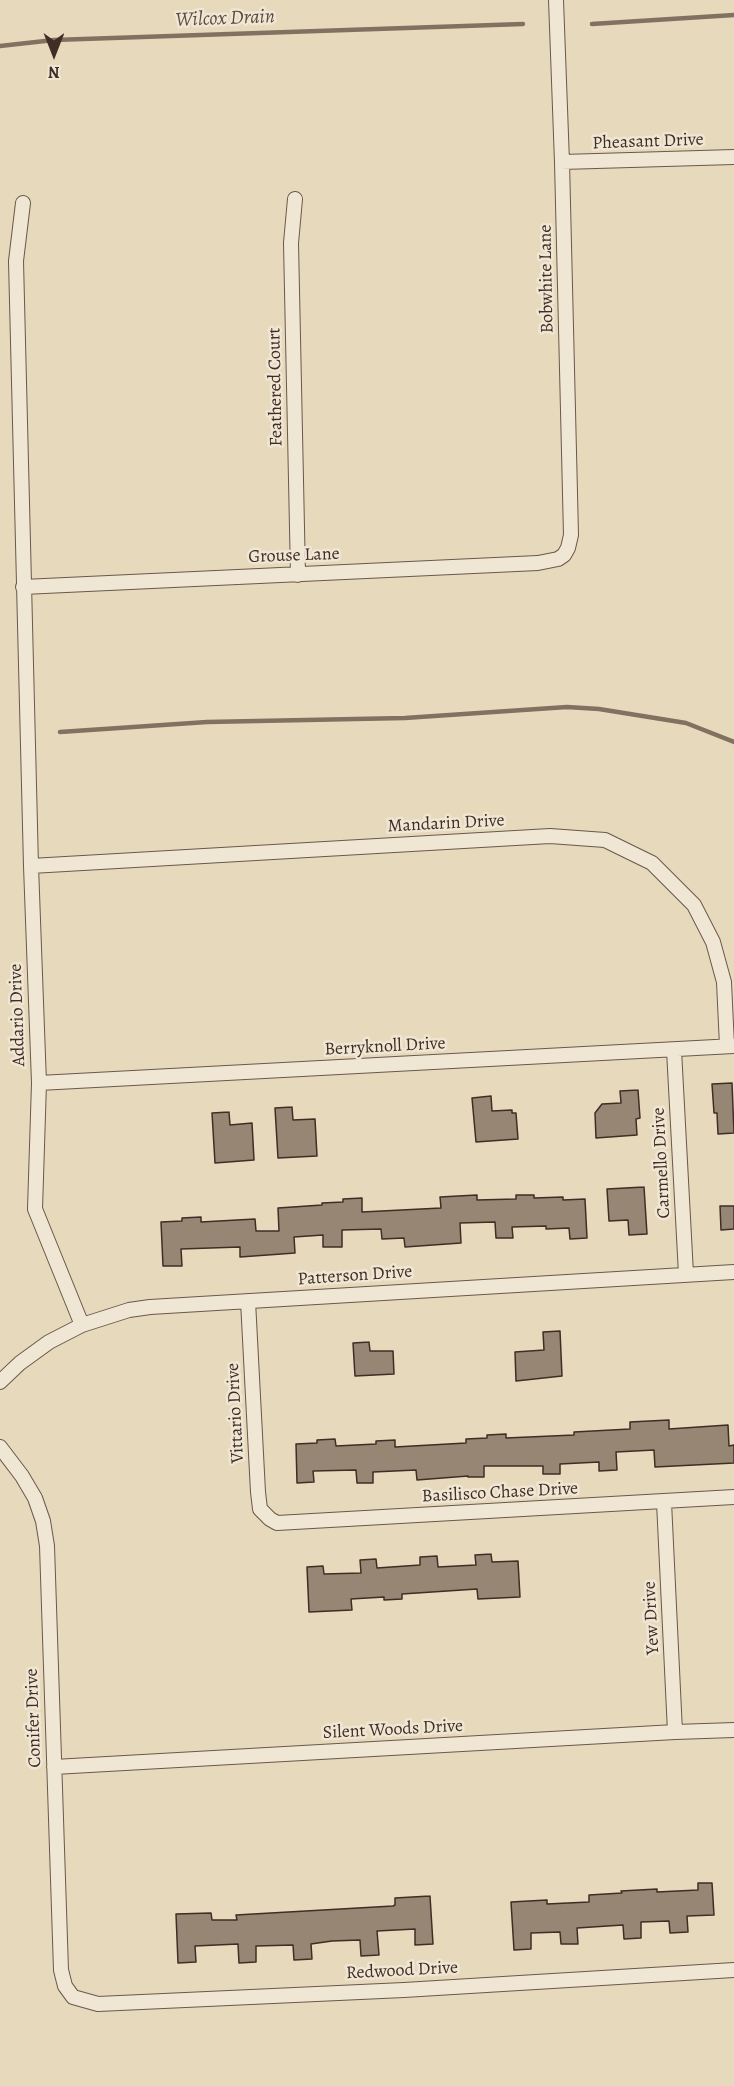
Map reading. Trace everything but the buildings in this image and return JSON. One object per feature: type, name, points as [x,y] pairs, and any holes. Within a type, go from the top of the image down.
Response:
[{"type":"street","name":"Bobwhite Lane","points":[[555,0],[562,162],[571,535],[564,555]]},
{"type":"street","name":"Pheasant Drive","points":[[562,162],[734,157]]},
{"type":"street","name":"Feathered Court","points":[[295,199],[291,243],[298,575]]},
{"type":"street","name":"Addario Drive","points":[[23,203],[16,261],[31,866],[39,1083],[35,1209],[82,1325]]},
{"type":"street","name":"Grouse Lane","points":[[24,587],[538,563],[558,559],[564,555]]},
{"type":"street","name":"Mandarin Drive","points":[[31,866],[550,836],[605,840],[652,863],[694,905],[713,942],[724,982],[731,1046]]},
{"type":"street","name":"Berryknoll Drive","points":[[39,1083],[731,1046]]},
{"type":"street","name":"Carmello Drive","points":[[674,1050],[686,1274]]},
{"type":"street","name":"Patterson Drive","points":[[0,1382],[20,1363],[49,1342],[82,1325],[129,1310],[734,1272]]},
{"type":"street","name":"Vittario Drive","points":[[248,1301],[258,1492],[260,1509],[270,1519]]},
{"type":"street","name":"Conifer Drive","points":[[0,1447],[35,1498],[43,1521],[47,1546],[61,1970],[65,1986],[73,1997]]},
{"type":"street","name":"Basilisco Chase Drive","points":[[270,1519],[277,1523],[289,1524],[734,1497]]},
{"type":"street","name":"Yew Drive","points":[[664,1502],[675,1732]]},
{"type":"street","name":"Silent Woods Drive","points":[[54,1767],[734,1730]]},
{"type":"street","name":"Redwood Drive","points":[[73,1997],[98,2004],[415,1989],[734,1970]]},
{"type":"waterway","name":"Wilcox Drain","points":[[592,24],[734,15]]},
{"type":"waterway","name":"Wilcox Drain","points":[[0,46],[54,40],[523,24]]},
{"type":"waterway","points":[[60,732],[207,722],[405,718],[567,707],[599,709],[686,723],[734,742]]}]
